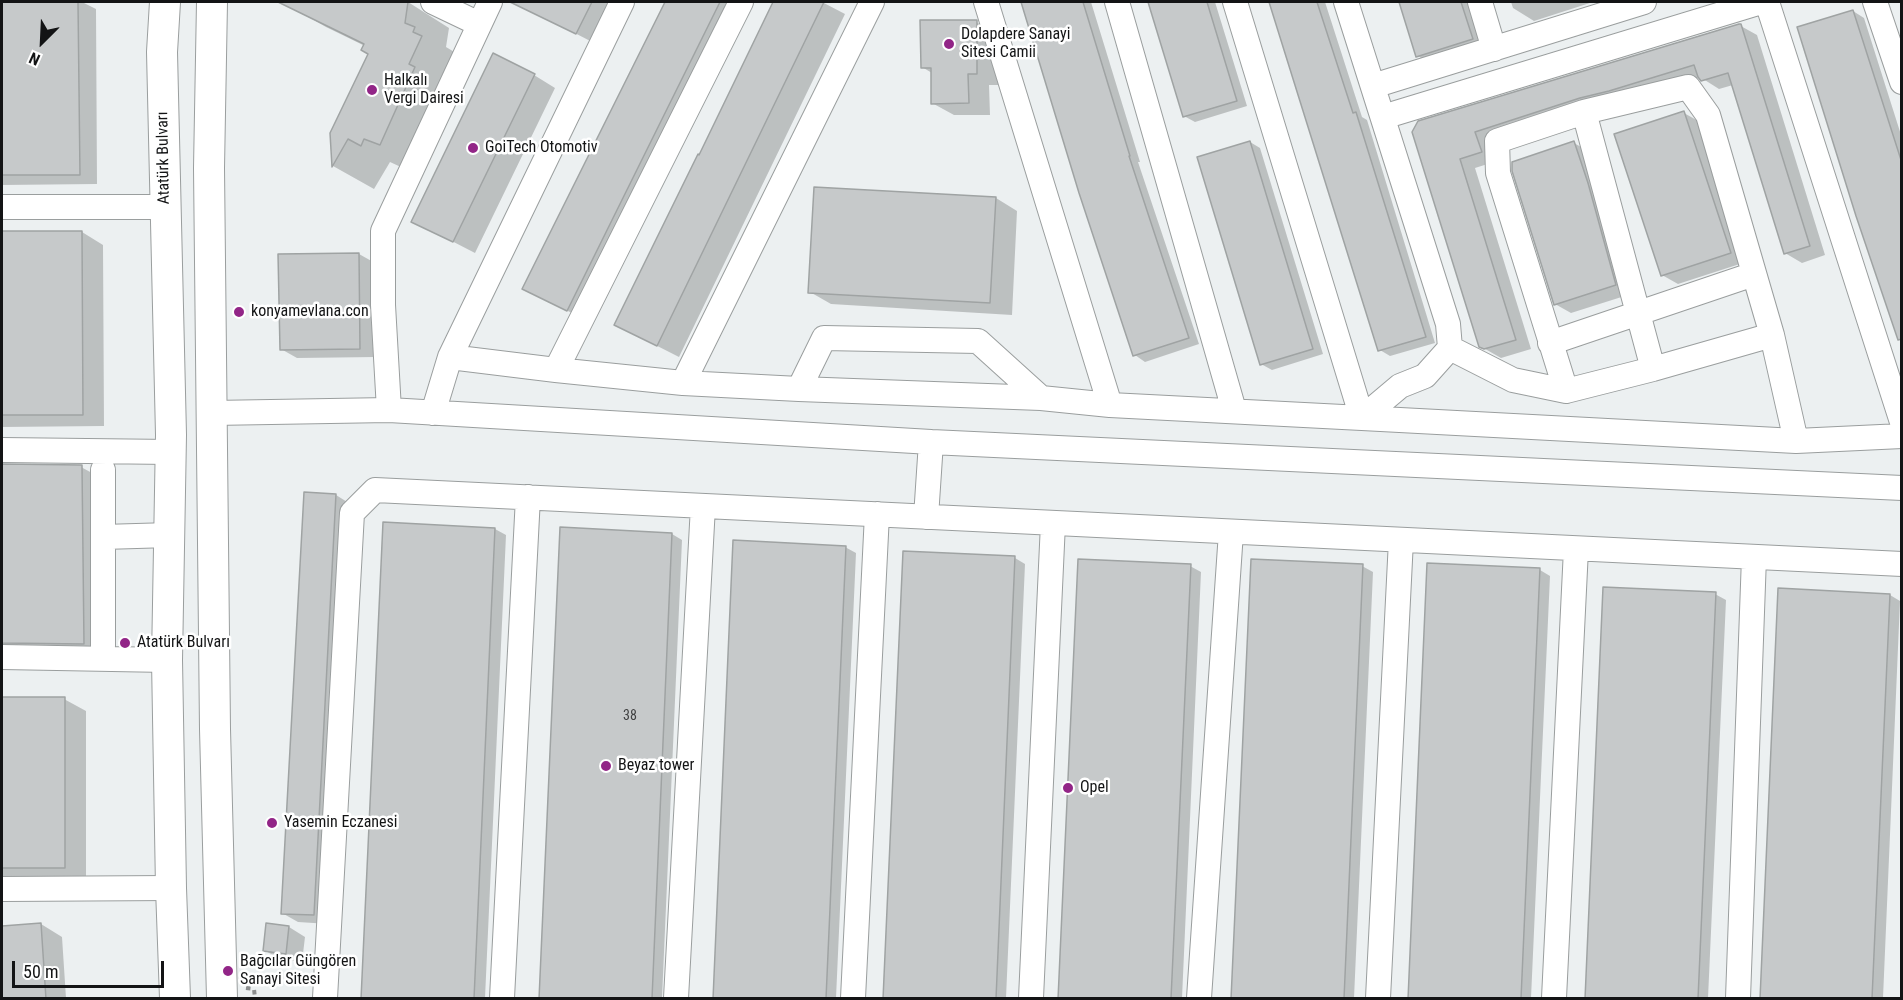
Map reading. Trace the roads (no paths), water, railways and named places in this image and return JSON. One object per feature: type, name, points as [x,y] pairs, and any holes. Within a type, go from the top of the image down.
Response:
[{"type":"main road","name":"Atatürk Bulvarı","points":[[165,2],[162,52],[171,452],[167,660],[175,999]]},
{"type":"main road","points":[[212,2],[209,168],[215,729],[222,999]]},
{"type":"street","points":[[433,2],[479,24]]},
{"type":"street","points":[[389,410],[383,305],[383,231],[490,2]]},
{"type":"street","points":[[433,413],[450,357],[622,2]]},
{"type":"street","points":[[556,370],[741,2]]},
{"type":"street","points":[[682,383],[872,2]]},
{"type":"street","points":[[986,2],[1110,405]]},
{"type":"street","points":[[1117,2],[1234,410]]},
{"type":"street","points":[[1235,2],[1362,418]]},
{"type":"street","points":[[1346,2],[1449,324],[1450,348],[1425,376],[1400,386],[1362,418]]},
{"type":"street","points":[[1480,2],[1494,49]]},
{"type":"street","points":[[1373,86],[1644,2]]},
{"type":"street","points":[[1383,117],[1761,2]]},
{"type":"street","points":[[1767,2],[1902,422]]},
{"type":"street","points":[[1875,2],[1902,82]]},
{"type":"street","points":[[1566,391],[1498,173],[1497,141],[1584,112],[1688,87],[1708,115],[1772,335],[1796,441]]},
{"type":"street","points":[[1584,112],[1653,369]]},
{"type":"street","points":[[2,207],[165,207]]},
{"type":"street","points":[[1550,343],[1754,274]]},
{"type":"street","points":[[1450,348],[1514,380],[1566,391],[1772,335]]},
{"type":"street","points":[[799,389],[824,338],[978,341],[1041,398]]},
{"type":"street","points":[[450,357],[682,383],[1041,398],[1110,405],[1796,441],[1902,436]]},
{"type":"street","points":[[212,413],[389,410],[931,442],[1902,488]]},
{"type":"street","points":[[926,517],[931,442]]},
{"type":"street","points":[[2,450],[171,452]]},
{"type":"street","points":[[103,470],[103,646]]},
{"type":"street","points":[[325,999],[352,513],[375,490],[1902,564]]},
{"type":"street","points":[[502,999],[528,497]]},
{"type":"street","points":[[676,999],[703,506]]},
{"type":"street","points":[[853,999],[877,514]]},
{"type":"street","points":[[1031,999],[1053,523]]},
{"type":"street","points":[[1199,999],[1231,532]]},
{"type":"street","points":[[103,537],[170,535]]},
{"type":"street","points":[[1378,999],[1401,540]]},
{"type":"street","points":[[1554,999],[1576,549]]},
{"type":"street","points":[[1738,999],[1754,557]]},
{"type":"street","points":[[2,657],[167,660]]},
{"type":"street","points":[[2,889],[171,888]]},
{"type":"place","name":"Dolapdere Sanayi Sitesi Camii","points":[[949,44]]},
{"type":"place","name":"Halkalı Vergi Dairesi","points":[[372,90]]},
{"type":"place","name":"GoiTech Otomotiv","points":[[473,148]]},
{"type":"place","name":"konyamevlana.con","points":[[239,312]]},
{"type":"place","name":"Atatürk Bulvarı","points":[[125,643]]},
{"type":"place","name":"Beyaz tower","points":[[606,766]]},
{"type":"place","name":"Opel","points":[[1068,788]]},
{"type":"place","name":"Yasemin Eczanesi","points":[[272,823]]},
{"type":"place","name":"Bağcılar Güngören Sanayi Sitesi","points":[[228,971]]}]
